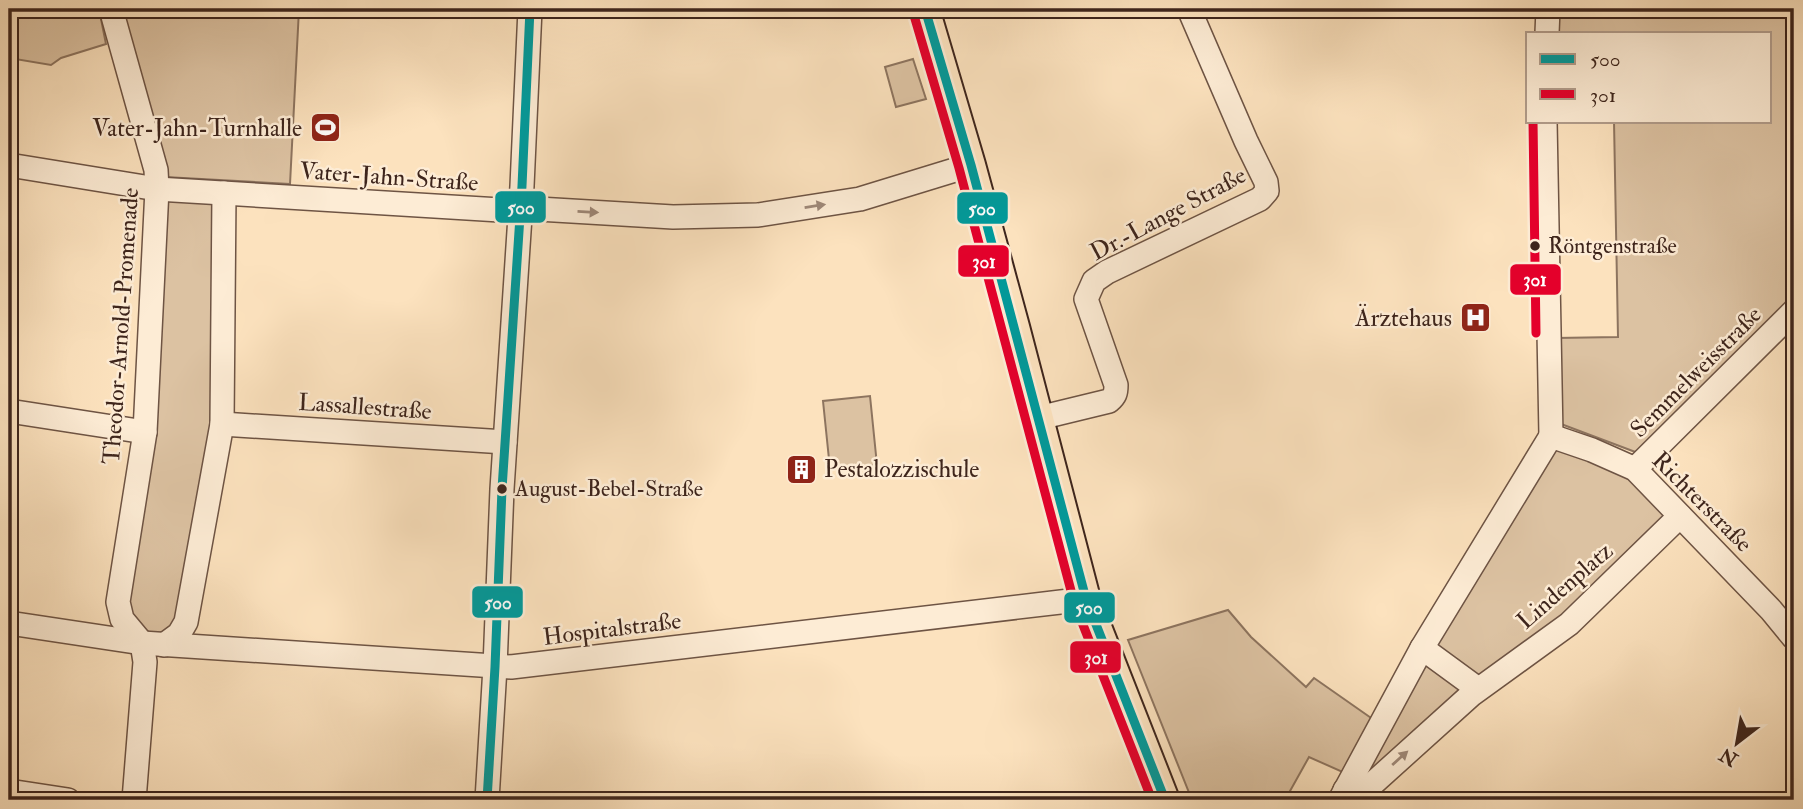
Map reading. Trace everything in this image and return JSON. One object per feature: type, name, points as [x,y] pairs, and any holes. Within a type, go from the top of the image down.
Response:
[{"type":"main road","points":[[925,9],[971,164],[1086,599],[1166,800]]},
{"type":"street","name":"Theodor-Arnold-Promenade","points":[[111,9],[156,170],[145,432],[118,602],[122,618],[153,644]]},
{"type":"street","points":[[487,800],[530,9]]},
{"type":"street","name":"Dr.-Lange Straße","points":[[1040,418],[1109,401],[1116,392],[1116,385],[1086,299],[1094,281],[1107,272],[1260,199],[1267,191],[1266,182],[1189,9]]},
{"type":"street","points":[[1547,32],[1548,9]]},
{"type":"street","points":[[1545,122],[1551,436]]},
{"type":"street","name":"Vater-Jahn-Straße","points":[[9,165],[157,189],[500,210],[673,217],[758,215],[860,199],[971,164]]},
{"type":"street","points":[[134,800],[145,662],[153,644],[179,634],[186,622],[222,424],[225,193]]},
{"type":"street","name":"Semmelweisstraße","points":[[1635,469],[1794,312]]},
{"type":"street","points":[[9,411],[145,432]]},
{"type":"street","name":"Lassallestraße","points":[[222,424],[505,442]]},
{"type":"street","name":"Richterstraße","points":[[1551,436],[1635,469],[1771,610],[1794,638]]},
{"type":"street","name":"Lindenplatz","points":[[1342,795],[1422,648],[1551,436]]},
{"type":"street","name":"Lindenplatz","points":[[1342,795],[1369,788],[1478,689],[1569,624],[1680,516]]},
{"type":"street","name":"Hospitalstraße","points":[[9,623],[153,644],[511,667],[1086,599]]},
{"type":"street","points":[[1422,648],[1478,689]]},
{"type":"street","points":[[9,791],[68,800]]},
{"type":"shaded area","points":[[9,9],[99,9],[106,44],[61,58],[51,65],[9,58]]},
{"type":"shaded area","points":[[120,9],[299,9],[290,184],[165,177]]},
{"type":"shaded area","points":[[1556,9],[1794,9],[1794,300],[1638,453],[1561,424],[1556,338],[1618,337],[1614,122],[1772,122],[1772,32],[1555,32]]},
{"type":"shaded area","points":[[913,59],[926,99],[896,107],[885,67]]},
{"type":"shaded area","points":[[162,194],[220,196],[218,426],[176,631],[143,640],[125,617]]},
{"type":"shaded area","points":[[870,396],[877,465],[830,469],[823,401]]},
{"type":"shaded area","points":[[1554,447],[1625,470],[1666,514],[1564,616],[1481,685],[1431,648]]},
{"type":"shaded area","points":[[1228,610],[1251,637],[1306,687],[1314,678],[1374,720],[1347,774],[1309,757],[1285,800],[1192,800],[1128,640]]},
{"type":"shaded area","points":[[1426,658],[1470,690],[1357,785]]},
{"type":"transit line","name":"500","points":[[487,800],[530,9]]},
{"type":"transit line","name":"500","points":[[925,9],[971,165],[1086,599],[1165,800]]},
{"type":"transit line","name":"301","points":[[913,12],[959,168],[1074,602],[1152,800]]},
{"type":"transit line","name":"301","points":[[1533,122],[1536,333]]},
{"type":"place","name":"Vater-Jahn-Turnhalle","points":[[325,128]]},
{"type":"place","name":"Röntgenstraße","points":[[1535,246]]},
{"type":"place","name":"Ärztehaus","points":[[1475,318]]},
{"type":"place","name":"Pestalozzischule","points":[[801,469]]},
{"type":"place","name":"August-Bebel-Straße","points":[[502,489]]}]
